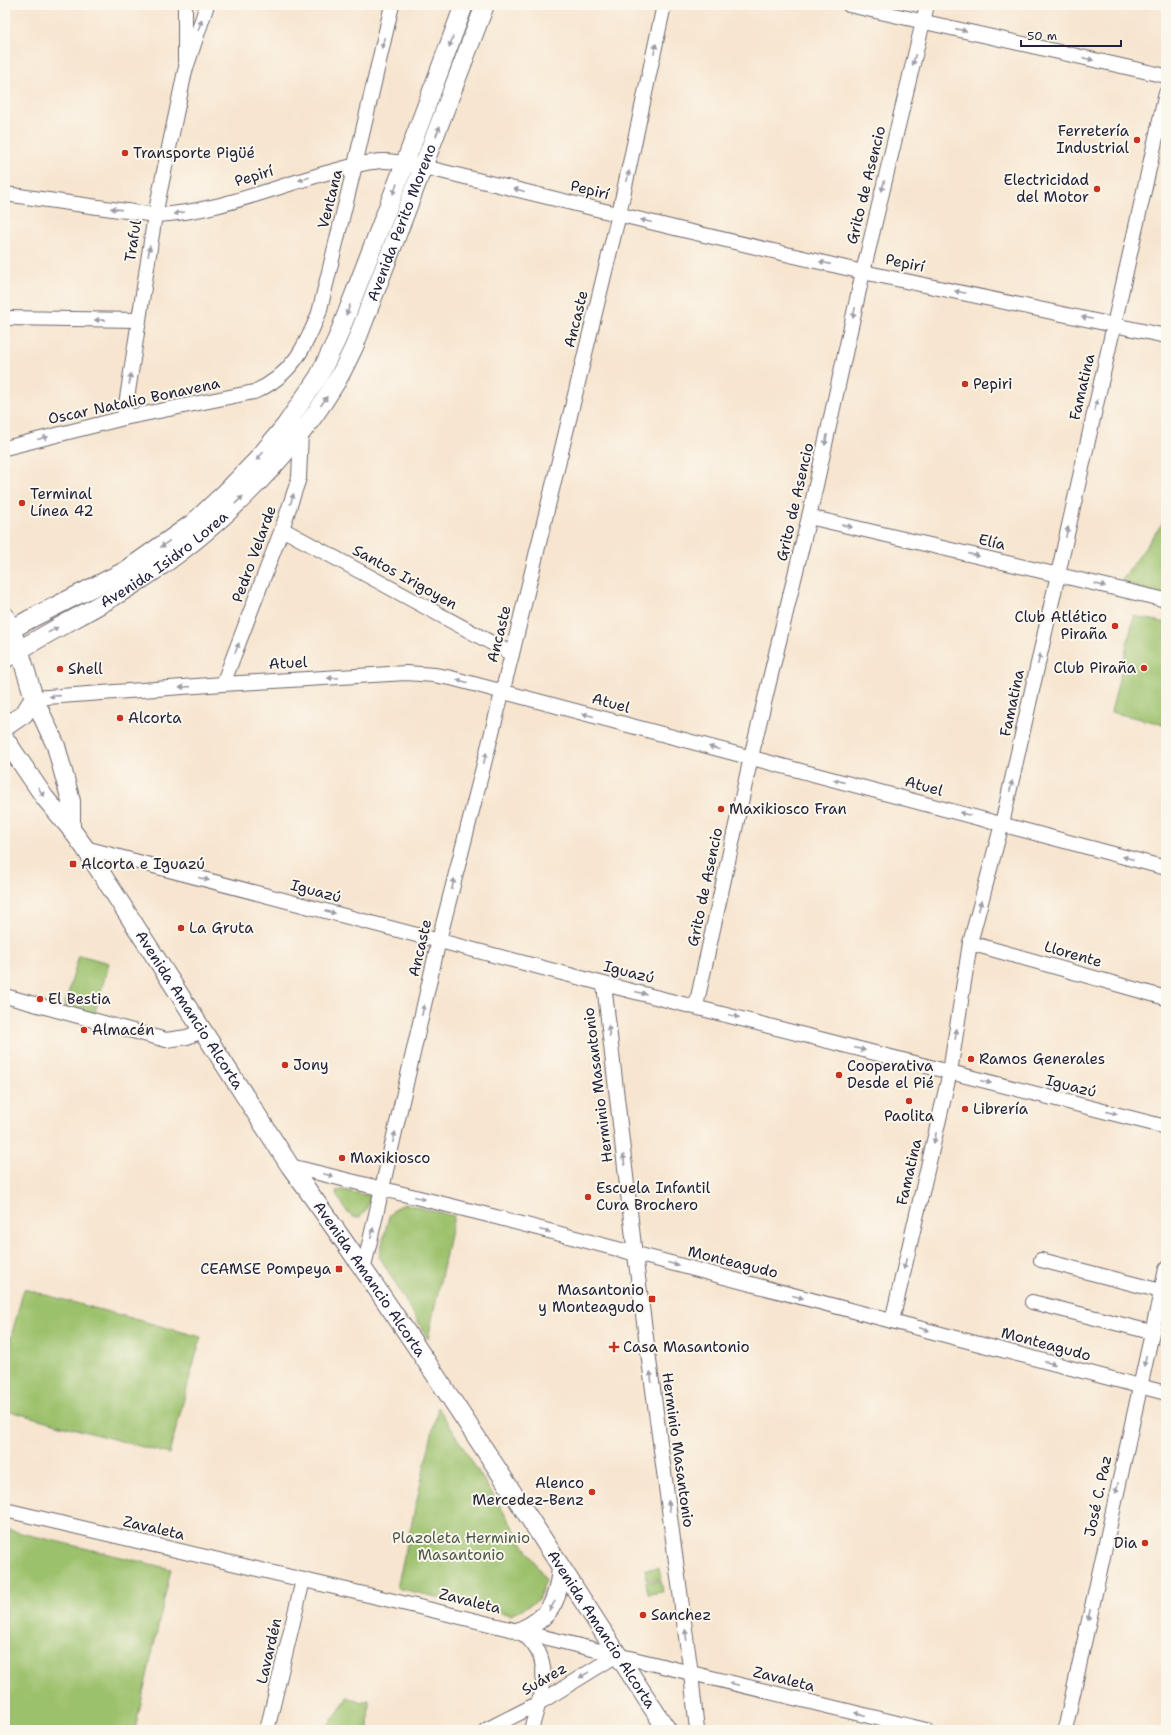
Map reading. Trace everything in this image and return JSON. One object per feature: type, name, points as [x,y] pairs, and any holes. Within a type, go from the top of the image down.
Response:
[{"type":"main road","name":"Avenida Perito Moreno","points":[[293,429],[337,339],[464,5]]},
{"type":"main road","name":"Avenida Perito Moreno","points":[[293,429],[334,387],[354,347],[485,5]]},
{"type":"main road","name":"Avenida Isidro Lorea","points":[[7,626],[125,570],[193,523],[256,461],[293,429]]},
{"type":"main road","name":"Avenida Isidro Lorea","points":[[12,654],[138,582],[191,543],[227,512],[265,475],[293,429]]},
{"type":"main road","points":[[7,626],[12,654],[56,746],[71,801],[71,829]]},
{"type":"main road","points":[[5,727],[24,714],[34,698]]},
{"type":"main road","name":"Avenida Amancio Alcorta","points":[[5,739],[45,798],[85,848],[204,1030],[290,1166],[324,1212],[445,1392],[667,1730]]},
{"type":"main road","points":[[520,1631],[535,1624],[547,1614],[556,1600],[560,1585],[561,1568]]},
{"type":"street","name":"Traful","points":[[185,5],[185,71]]},
{"type":"street","name":"Traful","points":[[124,418],[155,215],[185,71],[207,5]]},
{"type":"street","name":"Ventana","points":[[269,386],[289,369],[300,354],[319,313],[356,165],[392,5]]},
{"type":"street","name":"Ancaste","points":[[363,1270],[439,940],[512,654],[619,214],[664,5]]},
{"type":"street","points":[[849,5],[1166,76]]},
{"type":"street","name":"Grito de Asencio","points":[[696,1006],[751,757],[809,517],[862,272],[927,5]]},
{"type":"street","name":"Famatina","points":[[892,1321],[950,1072],[970,943],[1002,824],[1166,93]]},
{"type":"street","name":"Pepirí","points":[[5,194],[155,215],[173,214],[202,209],[306,178],[356,165],[373,162],[405,163],[862,272],[1166,336]]},
{"type":"street","points":[[5,318],[139,320]]},
{"type":"street","name":"Oscar Natalio Bonavena","points":[[5,448],[124,418],[254,392],[269,386]]},
{"type":"street","name":"Pedro Velarde","points":[[224,684],[282,529],[299,478],[293,429]]},
{"type":"street","name":"Elía","points":[[809,517],[1166,600]]},
{"type":"street","name":"Santos Irigoyen","points":[[282,529],[512,654]]},
{"type":"street","name":"Atuel","points":[[34,698],[224,684],[406,673],[434,675],[451,678],[751,757],[1166,868]]},
{"type":"street","name":"Iguazú","points":[[85,848],[604,984],[696,1006],[1166,1127]]},
{"type":"street","name":"Llorente","points":[[970,943],[1166,998]]},
{"type":"street","name":"Herminio Masantonio","points":[[604,984],[635,1255],[691,1674],[697,1730]]},
{"type":"street","points":[[5,996],[166,1040],[178,1040],[204,1030]]},
{"type":"street","name":"Monteagudo","points":[[290,1166],[382,1188],[1166,1393]]},
{"type":"street","points":[[1041,1260],[1161,1291]]},
{"type":"street","name":"José C. Paz","points":[[1065,1730],[1151,1332],[1161,1313],[1161,1291],[1166,1270]]},
{"type":"street","points":[[1032,1302],[1151,1332]]},
{"type":"street","name":"Zavaleta","points":[[5,1510],[520,1631],[691,1674],[926,1730]]},
{"type":"street","name":"Lavardén","points":[[268,1730],[303,1580]]},
{"type":"street","points":[[520,1631],[534,1645],[542,1663],[544,1683],[531,1730]]},
{"type":"street","name":"Suárez","points":[[486,1730],[538,1703],[617,1655]]},
{"type":"green space","points":[[1166,518],[1166,596],[1120,583]]},
{"type":"green space","name":"Club Piraña","points":[[1134,616],[1166,623],[1166,725],[1111,712]]},
{"type":"green space","points":[[79,955],[109,963],[94,1016],[64,1008]]},
{"type":"green space","points":[[343,1190],[370,1196],[364,1213],[358,1218],[347,1212],[337,1197],[336,1191]]},
{"type":"green space","points":[[405,1204],[454,1216],[428,1339],[379,1256],[389,1216],[395,1208]]},
{"type":"green space","points":[[24,1289],[201,1337],[169,1454],[5,1410],[5,1359]]},
{"type":"green space","name":"Plazoleta Herminio Masantonio","points":[[438,1407],[546,1580],[538,1600],[511,1615],[397,1588]]},
{"type":"green space","points":[[5,1529],[171,1569],[135,1730],[5,1730]]},
{"type":"green space","points":[[659,1568],[661,1579],[646,1580],[645,1569]]},
{"type":"green space","points":[[661,1581],[663,1592],[648,1594],[646,1582]]},
{"type":"green space","points":[[347,1697],[359,1702],[369,1700],[368,1730],[324,1730],[340,1709]]},
{"type":"place","name":"Ferretería Industrial","points":[[1137,140]]},
{"type":"place","name":"Transporte Pigüé","points":[[125,153]]},
{"type":"place","name":"Electricidad del Motor","points":[[1097,189]]},
{"type":"place","name":"Pepiri","points":[[965,384]]},
{"type":"place","name":"Terminal Línea 42","points":[[22,503]]},
{"type":"place","name":"Club Atlético Piraña","points":[[1115,626]]},
{"type":"place","name":"Club Piraña","points":[[1144,668]]},
{"type":"place","name":"Shell","points":[[60,669]]},
{"type":"place","name":"Alcorta","points":[[120,718]]},
{"type":"place","name":"Maxikiosco Fran","points":[[721,809]]},
{"type":"place","name":"Alcorta e Iguazú","points":[[73,864]]},
{"type":"place","name":"La Gruta","points":[[181,928]]},
{"type":"place","name":"El Bestia","points":[[40,999]]},
{"type":"place","name":"Almacén","points":[[84,1030]]},
{"type":"place","name":"Ramos Generales","points":[[971,1059]]},
{"type":"place","name":"Jony","points":[[285,1065]]},
{"type":"place","name":"Cooperativa Desde el Pié","points":[[839,1075]]},
{"type":"place","name":"Paolita","points":[[909,1101]]},
{"type":"place","name":"Librería","points":[[965,1109]]},
{"type":"place","name":"Maxikiosco","points":[[342,1158]]},
{"type":"place","name":"Escuela Infantil Cura Brochero","points":[[588,1197]]},
{"type":"place","name":"CEAMSE Pompeya","points":[[339,1269]]},
{"type":"place","name":"Masantonio y Monteagudo","points":[[652,1299]]},
{"type":"place","name":"Casa Masantonio","points":[[614,1347]]},
{"type":"place","name":"Alenco Mercedez-Benz","points":[[592,1492]]},
{"type":"place","name":"Dia","points":[[1145,1543]]},
{"type":"place","name":"Sanchez","points":[[643,1615]]}]
